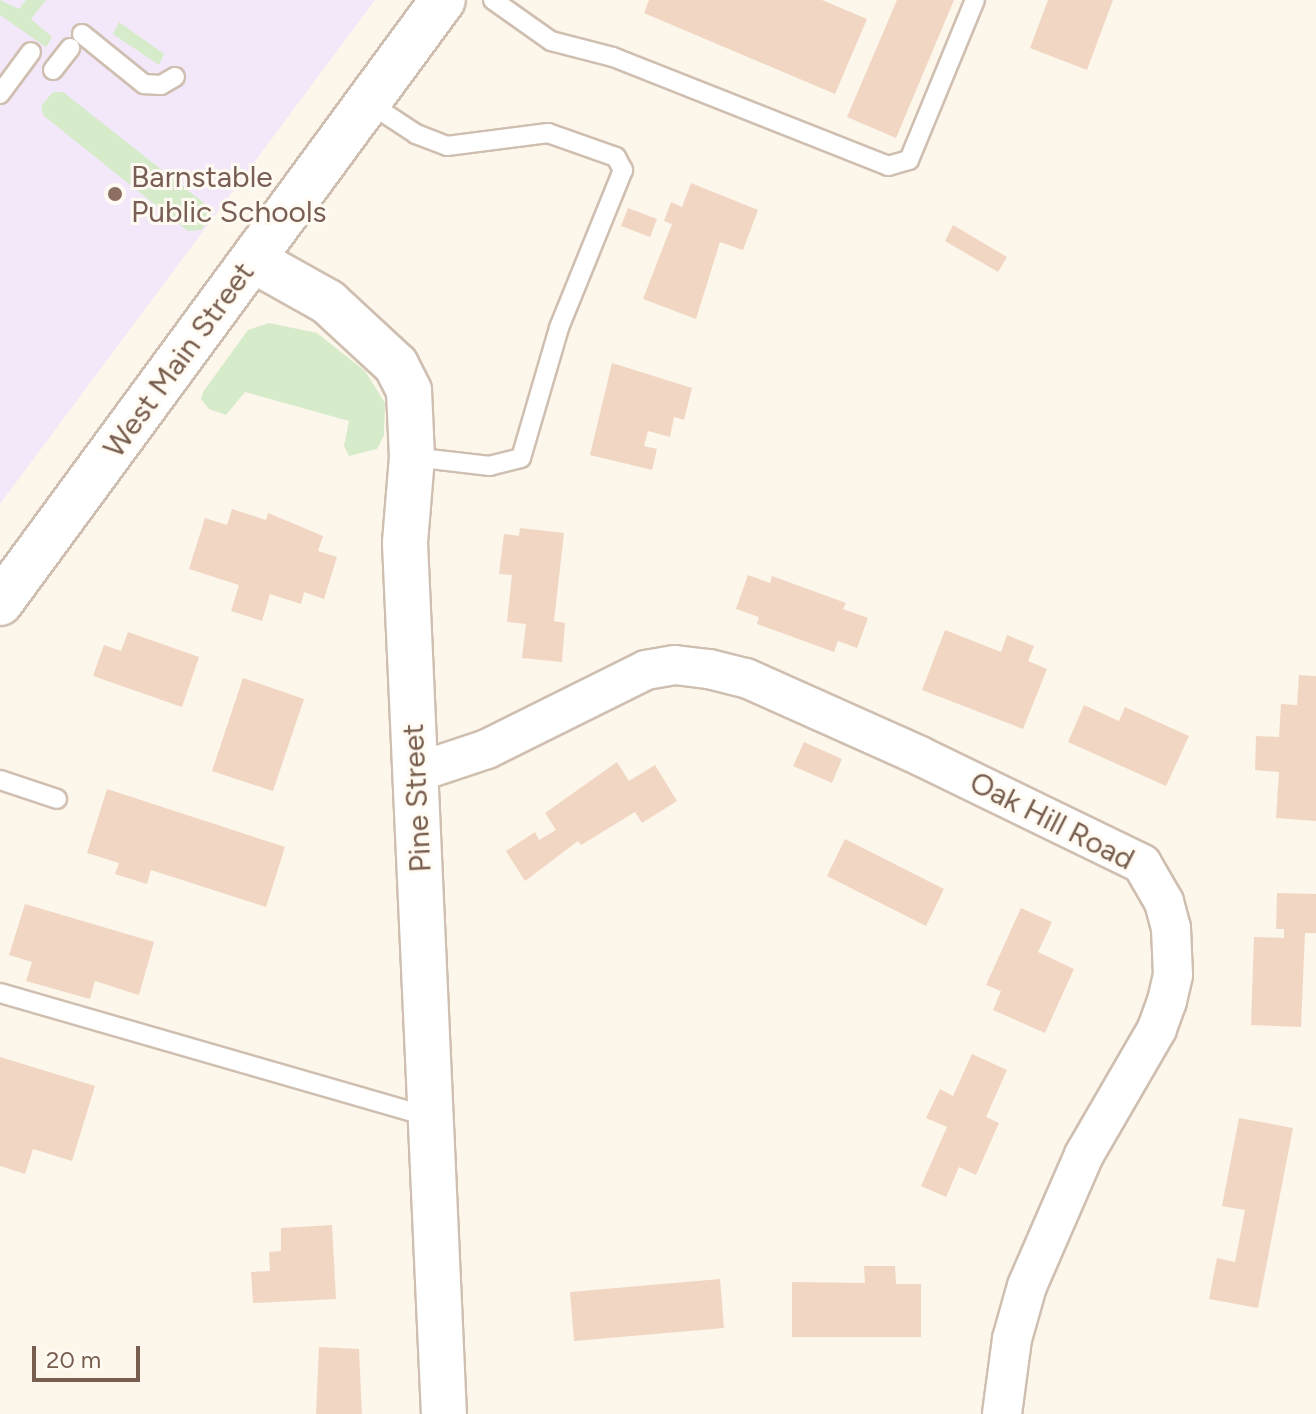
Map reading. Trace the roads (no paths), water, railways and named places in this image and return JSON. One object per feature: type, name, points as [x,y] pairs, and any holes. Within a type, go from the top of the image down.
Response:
[{"type":"main road","name":"West Main Street","points":[[0,603],[443,0]]},
{"type":"main road","name":"Pine Street","points":[[253,260],[291,277],[328,302],[396,365],[409,391],[412,457],[405,543],[444,1414]]},
{"type":"street","name":"Oak Hill Road","points":[[415,773],[487,749],[646,670],[687,666],[746,678],[1113,846],[1142,864],[1164,902],[1171,928],[1173,975],[1167,1001],[1157,1029],[1084,1155],[1027,1286],[1012,1339],[1002,1414]]},
{"type":"lane","points":[[493,0],[551,41],[613,57],[888,166],[909,160],[975,0]]},
{"type":"lane","points":[[53,70],[76,41],[144,84],[161,85],[175,77]]},
{"type":"lane","points":[[0,94],[31,52]]},
{"type":"lane","points":[[369,103],[431,142],[465,147],[522,133],[548,133],[616,157],[623,170],[559,328],[521,458],[490,466],[412,457]]},
{"type":"lane","points":[[0,780],[57,799]]},
{"type":"lane","points":[[0,993],[432,1118]]},
{"type":"place","name":"Barnstable Public Schools","points":[[115,194]]}]
